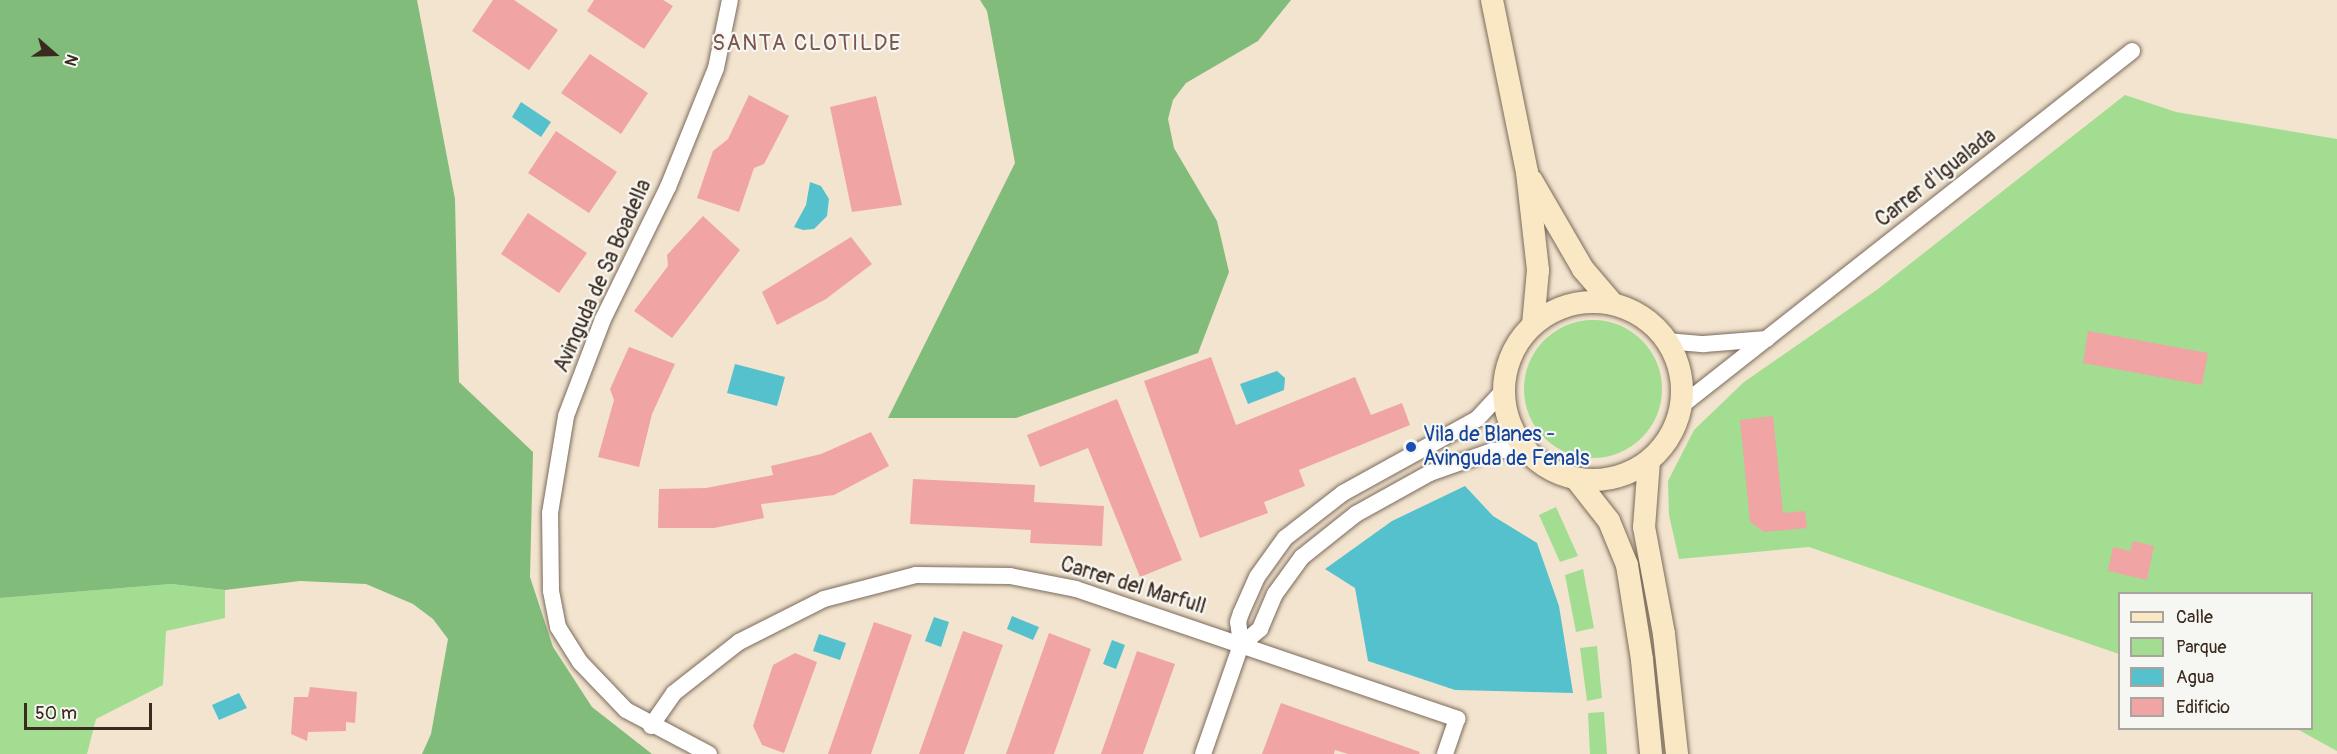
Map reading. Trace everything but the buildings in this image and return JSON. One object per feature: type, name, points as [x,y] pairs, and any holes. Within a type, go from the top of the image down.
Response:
[{"type":"main road","points":[[1492,0],[1527,172],[1538,270],[1533,325]]},
{"type":"main road","points":[[1527,172],[1583,269],[1613,304]]},
{"type":"main road","points":[[1613,304],[1640,316],[1666,341],[1679,368],[1681,406],[1668,439],[1649,461],[1619,477],[1576,479],[1544,466],[1524,448],[1509,421],[1504,390],[1510,358],[1533,325],[1571,305],[1613,304]]},
{"type":"main road","points":[[1649,461],[1644,527],[1664,634],[1677,754]]},
{"type":"main road","points":[[1576,479],[1609,521],[1627,565],[1642,660],[1651,754]]},
{"type":"street","name":"Avinguda de Sa Boadella","points":[[709,754],[651,726],[599,685],[558,627],[551,591],[550,513],[566,416],[603,319],[668,187],[716,68],[730,0]]},
{"type":"street","name":"Carrer d'Igualada","points":[[1681,406],[2132,51]]},
{"type":"street","points":[[1666,341],[1704,344],[1767,339]]},
{"type":"street","points":[[1203,754],[1241,645],[1238,622],[1257,577],[1285,538],[1343,493],[1477,419],[1504,390]]},
{"type":"street","points":[[1241,645],[1260,628],[1275,594],[1302,557],[1356,514],[1430,473],[1492,450],[1524,448]]},
{"type":"street","name":"Carrer del Marfull","points":[[651,726],[674,693],[739,642],[824,599],[916,575],[1010,576],[1076,589],[1457,719],[1445,754]]},
{"type":"green space","points":[[0,0],[417,0],[455,199],[459,382],[533,452],[530,577],[553,647],[592,707],[652,754],[422,754],[431,734],[448,639],[433,619],[413,604],[366,584],[300,581],[225,590],[171,584],[0,598]]},
{"type":"green space","points":[[980,0],[1291,0],[1258,41],[1186,83],[1173,100],[1168,119],[1174,148],[1217,221],[1229,272],[1198,353],[1016,418],[888,418],[1015,163],[987,11]]},
{"type":"green space","points":[[2125,95],[2176,112],[2337,139],[2337,751],[2299,730],[2313,730],[2313,592],[2118,592],[2118,654],[1809,547],[1679,559],[1669,515],[1668,481],[1694,430],[1744,382],[1878,289]]},
{"type":"green space","points":[[1593,320],[1619,325],[1642,340],[1657,363],[1662,389],[1657,415],[1642,438],[1619,453],[1593,458],[1567,453],[1544,438],[1529,415],[1524,389],[1529,363],[1544,340],[1567,325]]},
{"type":"green space","points":[[1556,507],[1578,556],[1560,562],[1539,515]]},
{"type":"green space","points":[[1583,569],[1594,628],[1576,632],[1565,575]]},
{"type":"green space","points":[[171,584],[225,590],[225,618],[166,631],[163,685],[96,719],[87,754],[0,754],[0,598]]},
{"type":"green space","points":[[1597,646],[1602,698],[1587,701],[1580,648]]},
{"type":"green space","points":[[1604,712],[1607,754],[1590,754],[1588,713]]},
{"type":"water","points":[[521,102],[551,122],[541,137],[512,117]]},
{"type":"water","points":[[810,182],[821,186],[829,199],[827,216],[814,229],[803,230],[794,227],[806,205]]},
{"type":"water","points":[[735,364],[785,377],[777,406],[727,393]]},
{"type":"water","points":[[1277,371],[1285,378],[1284,390],[1248,404],[1240,384]]},
{"type":"water","points":[[1465,486],[1493,516],[1537,543],[1559,606],[1573,693],[1455,690],[1368,661],[1355,588],[1325,569],[1392,521]]},
{"type":"water","points":[[1012,616],[1039,627],[1033,640],[1007,629]]},
{"type":"water","points":[[934,617],[949,622],[941,647],[925,641]]},
{"type":"water","points":[[819,634],[846,643],[840,660],[813,651]]},
{"type":"water","points":[[1112,640],[1125,645],[1116,669],[1103,664]]},
{"type":"water","points":[[239,693],[247,708],[219,720],[212,705]]},
{"type":"place","name":"Vila de Blanes - Avinguda de Fenals","points":[[1411,447]]},
{"type":"district","name":"SANTA CLOTILDE","points":[[807,44]]}]
